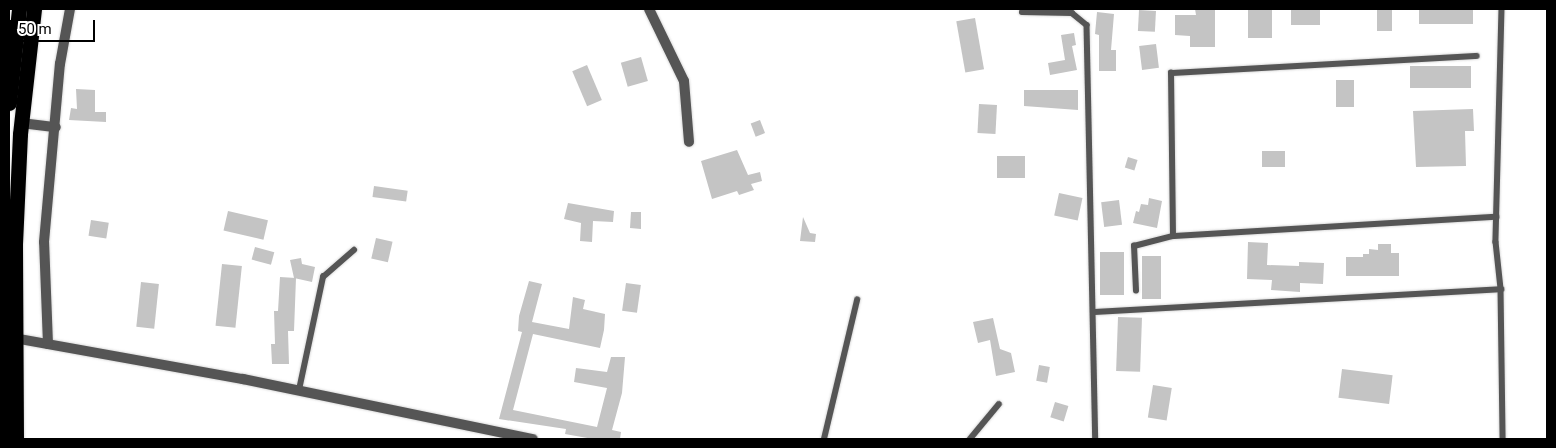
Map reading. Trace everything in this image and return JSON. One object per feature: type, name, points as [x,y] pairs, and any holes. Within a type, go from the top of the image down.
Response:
[{"type":"highway","points":[[9,103],[19,9]]},
{"type":"highway","points":[[16,439],[15,244],[22,123],[34,9]]},
{"type":"street","points":[[48,344],[44,242],[56,127],[60,64],[70,9]]},
{"type":"street","points":[[649,9],[686,87],[689,142]]},
{"type":"street","points":[[22,123],[56,127]]},
{"type":"street","points":[[14,338],[300,390],[533,439]]},
{"type":"lane","points":[[1502,9],[1496,217],[1501,289],[1503,439]]},
{"type":"lane","points":[[1022,12],[1072,13],[1087,25],[1096,439]]},
{"type":"lane","points":[[1173,236],[1171,73],[1477,56]]},
{"type":"lane","points":[[1136,291],[1134,246],[1173,236],[1496,217]]},
{"type":"lane","points":[[300,390],[323,277],[354,250]]},
{"type":"lane","points":[[1093,312],[1501,289]]},
{"type":"lane","points":[[824,439],[857,300]]},
{"type":"lane","points":[[970,439],[999,404]]},
{"type":"building","points":[[1195,9],[1215,9],[1215,47],[1190,47],[1190,36],[1175,35],[1175,15],[1196,15]]},
{"type":"building","points":[[1248,9],[1272,9],[1272,38],[1248,38]]},
{"type":"building","points":[[1291,9],[1320,9],[1320,25],[1291,25]]},
{"type":"building","points":[[1377,9],[1392,9],[1392,31],[1377,31]]},
{"type":"building","points":[[1419,9],[1473,9],[1473,24],[1419,24]]},
{"type":"building","points":[[1139,10],[1156,11],[1155,32],[1138,31]]},
{"type":"building","points":[[1097,12],[1114,14],[1111,50],[1116,50],[1116,71],[1099,71],[1099,35],[1095,34]]},
{"type":"building","points":[[975,18],[984,69],[965,73],[956,21]]},
{"type":"building","points":[[1074,33],[1076,45],[1072,46],[1077,70],[1050,75],[1048,63],[1065,60],[1061,35]]},
{"type":"building","points":[[1156,44],[1159,68],[1142,70],[1139,46]]},
{"type":"building","points":[[641,57],[648,81],[628,87],[621,63]]},
{"type":"building","points":[[587,65],[602,100],[587,106],[572,71]]},
{"type":"building","points":[[1410,66],[1471,66],[1471,88],[1410,88]]},
{"type":"building","points":[[1336,80],[1354,80],[1354,107],[1336,107]]},
{"type":"building","points":[[76,89],[95,90],[95,112],[106,112],[106,122],[69,120],[71,108],[77,109]]},
{"type":"building","points":[[1024,90],[1078,90],[1078,110],[1024,106]]},
{"type":"building","points":[[979,104],[997,105],[995,134],[977,133]]},
{"type":"building","points":[[1473,109],[1474,131],[1465,131],[1466,166],[1416,167],[1413,111]]},
{"type":"building","points":[[760,120],[765,133],[756,137],[751,124]]},
{"type":"building","points":[[737,150],[748,175],[760,172],[762,181],[751,184],[754,190],[739,195],[737,191],[712,199],[701,161]]},
{"type":"building","points":[[1262,151],[1285,151],[1285,167],[1262,167]]},
{"type":"building","points":[[997,156],[1025,156],[1025,178],[997,178]]},
{"type":"building","points":[[1128,157],[1138,160],[1134,170],[1125,168]]},
{"type":"building","points":[[374,186],[408,191],[406,202],[372,197]]},
{"type":"building","points":[[1059,193],[1082,198],[1078,220],[1054,215]]},
{"type":"building","points":[[1149,198],[1162,201],[1157,228],[1133,223],[1136,211],[1139,212],[1141,204],[1148,205]]},
{"type":"building","points":[[1119,200],[1122,225],[1104,227],[1101,202]]},
{"type":"building","points":[[568,203],[614,211],[613,222],[593,221],[592,242],[580,241],[581,223],[564,219]]},
{"type":"building","points":[[228,211],[268,220],[263,240],[224,230]]},
{"type":"building","points":[[631,212],[641,212],[641,229],[630,228]]},
{"type":"building","points":[[803,217],[810,233],[816,234],[815,242],[800,241]]},
{"type":"building","points":[[91,220],[109,223],[106,239],[88,236]]},
{"type":"building","points":[[376,238],[393,242],[388,262],[371,258]]},
{"type":"building","points":[[1248,242],[1268,243],[1267,265],[1299,266],[1299,262],[1324,263],[1323,284],[1300,283],[1300,292],[1271,290],[1272,280],[1247,279]]},
{"type":"building","points":[[1378,244],[1391,244],[1391,253],[1399,253],[1399,276],[1346,276],[1346,257],[1363,257],[1363,254],[1369,254],[1369,249],[1378,250]]},
{"type":"building","points":[[255,247],[274,252],[271,265],[252,260]]},
{"type":"building","points":[[1100,252],[1124,252],[1124,295],[1100,295]]},
{"type":"building","points":[[1142,256],[1161,256],[1161,299],[1142,299]]},
{"type":"building","points":[[301,258],[302,264],[315,267],[312,282],[294,278],[290,260]]},
{"type":"building","points":[[222,264],[242,266],[235,328],[216,326]]},
{"type":"building","points":[[280,277],[296,278],[294,331],[288,331],[289,364],[272,364],[271,344],[275,344],[274,311],[278,311]]},
{"type":"building","points":[[529,281],[542,284],[532,322],[569,329],[573,297],[585,300],[583,309],[605,314],[604,330],[600,348],[533,334],[513,410],[597,427],[607,388],[574,382],[576,368],[607,372],[611,357],[625,357],[622,393],[612,430],[621,432],[620,439],[593,439],[565,434],[566,429],[499,419],[522,332],[518,331],[519,316]]},
{"type":"building","points":[[141,282],[159,284],[154,329],[136,327]]},
{"type":"building","points":[[626,283],[641,285],[637,313],[622,311]]},
{"type":"building","points":[[1118,317],[1142,318],[1140,372],[1116,371]]},
{"type":"building","points":[[993,318],[1000,349],[1011,353],[1015,372],[996,376],[990,340],[978,343],[973,322]]},
{"type":"building","points":[[1039,365],[1050,367],[1047,383],[1036,381]]},
{"type":"building","points":[[1342,369],[1393,375],[1389,404],[1338,398]]},
{"type":"building","points":[[1153,385],[1172,388],[1167,421],[1148,418]]},
{"type":"building","points":[[1055,402],[1068,406],[1064,421],[1050,417]]}]
